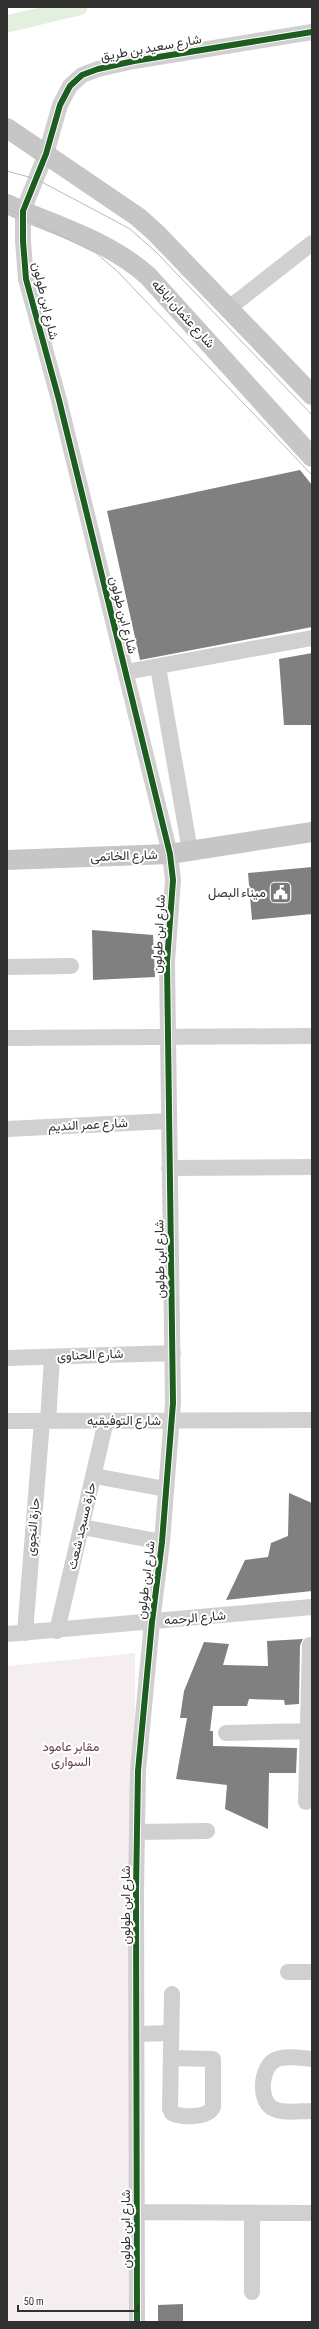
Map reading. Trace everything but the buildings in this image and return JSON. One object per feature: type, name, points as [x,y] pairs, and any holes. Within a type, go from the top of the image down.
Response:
[{"type":"main road","points":[[7,128],[138,217],[162,239],[312,395]]},
{"type":"main road","name":"شارع عثمان اباظه","points":[[15,208],[102,244],[134,263],[148,276],[312,457]]},
{"type":"main road","name":"شارع الخاتمى","points":[[7,860],[170,854],[312,832]]},
{"type":"street","name":"شارع سعيد بن طريق","points":[[15,208],[46,154],[60,106],[70,86],[82,76],[98,69],[134,61],[312,32]]},
{"type":"street","name":"شارع ابن طولون","points":[[15,208],[23,241],[26,279],[59,400],[126,672],[170,854],[173,880],[167,962],[173,1353],[172,1422],[162,1542],[152,1622],[138,1771],[136,2034],[137,2322]]},
{"type":"street","points":[[228,308],[312,243]]},
{"type":"street","points":[[126,672],[312,638]]},
{"type":"street","points":[[158,667],[190,851]]},
{"type":"street","points":[[7,967],[71,966]]},
{"type":"street","points":[[7,1038],[168,1035],[312,1036]]},
{"type":"street","name":"شارع عمر النديم","points":[[7,1129],[169,1121]]},
{"type":"street","points":[[169,1168],[312,1168]]},
{"type":"street","name":"شارع الحناوى","points":[[7,1358],[173,1353]]},
{"type":"street","name":"حارة النجوى","points":[[25,1633],[52,1357]]},
{"type":"street","name":"شارع التوفيقيه","points":[[7,1421],[172,1422],[312,1420]]},
{"type":"street","name":"حارة مسجد شعث","points":[[57,1631],[106,1421]]},
{"type":"street","points":[[94,1476],[166,1489]]},
{"type":"street","points":[[82,1526],[162,1542]]},
{"type":"street","name":"شارع الرحمه","points":[[7,1634],[57,1631],[312,1607]]},
{"type":"street","points":[[306,1802],[310,1731],[310,1645]]},
{"type":"street","points":[[226,1733],[310,1731]]},
{"type":"street","points":[[137,1832],[207,1830]]},
{"type":"street","points":[[288,1972],[312,1972]]},
{"type":"street","points":[[171,2058],[172,1994]]},
{"type":"street","points":[[136,2034],[171,2033]]},
{"type":"street","points":[[312,2059],[279,2058],[270,2063],[264,2073],[264,2095],[269,2105],[277,2110],[312,2111]]},
{"type":"street","points":[[137,2212],[312,2213]]},
{"type":"street","points":[[252,2213],[252,2292]]},
{"type":"green space","name":"مقابر عامود السوارى","points":[[135,1653],[132,2322],[7,2322],[7,1666]]},
{"type":"waterway","points":[[7,24],[79,7]]},
{"type":"tram line","points":[[7,171],[36,179],[130,229],[156,252],[312,415]]},
{"type":"tram line","points":[[7,209],[96,253],[117,271],[312,475]]},
{"type":"cycle path","points":[[137,2322],[136,1891],[138,1771],[152,1622],[162,1542],[173,1403],[167,962],[173,880],[170,854],[59,400],[26,279],[23,241],[23,211],[46,154],[60,105],[70,86],[82,75],[98,69],[134,61],[312,32]]},
{"type":"place","name":"ميناء البصل","points":[[281,893]]}]
